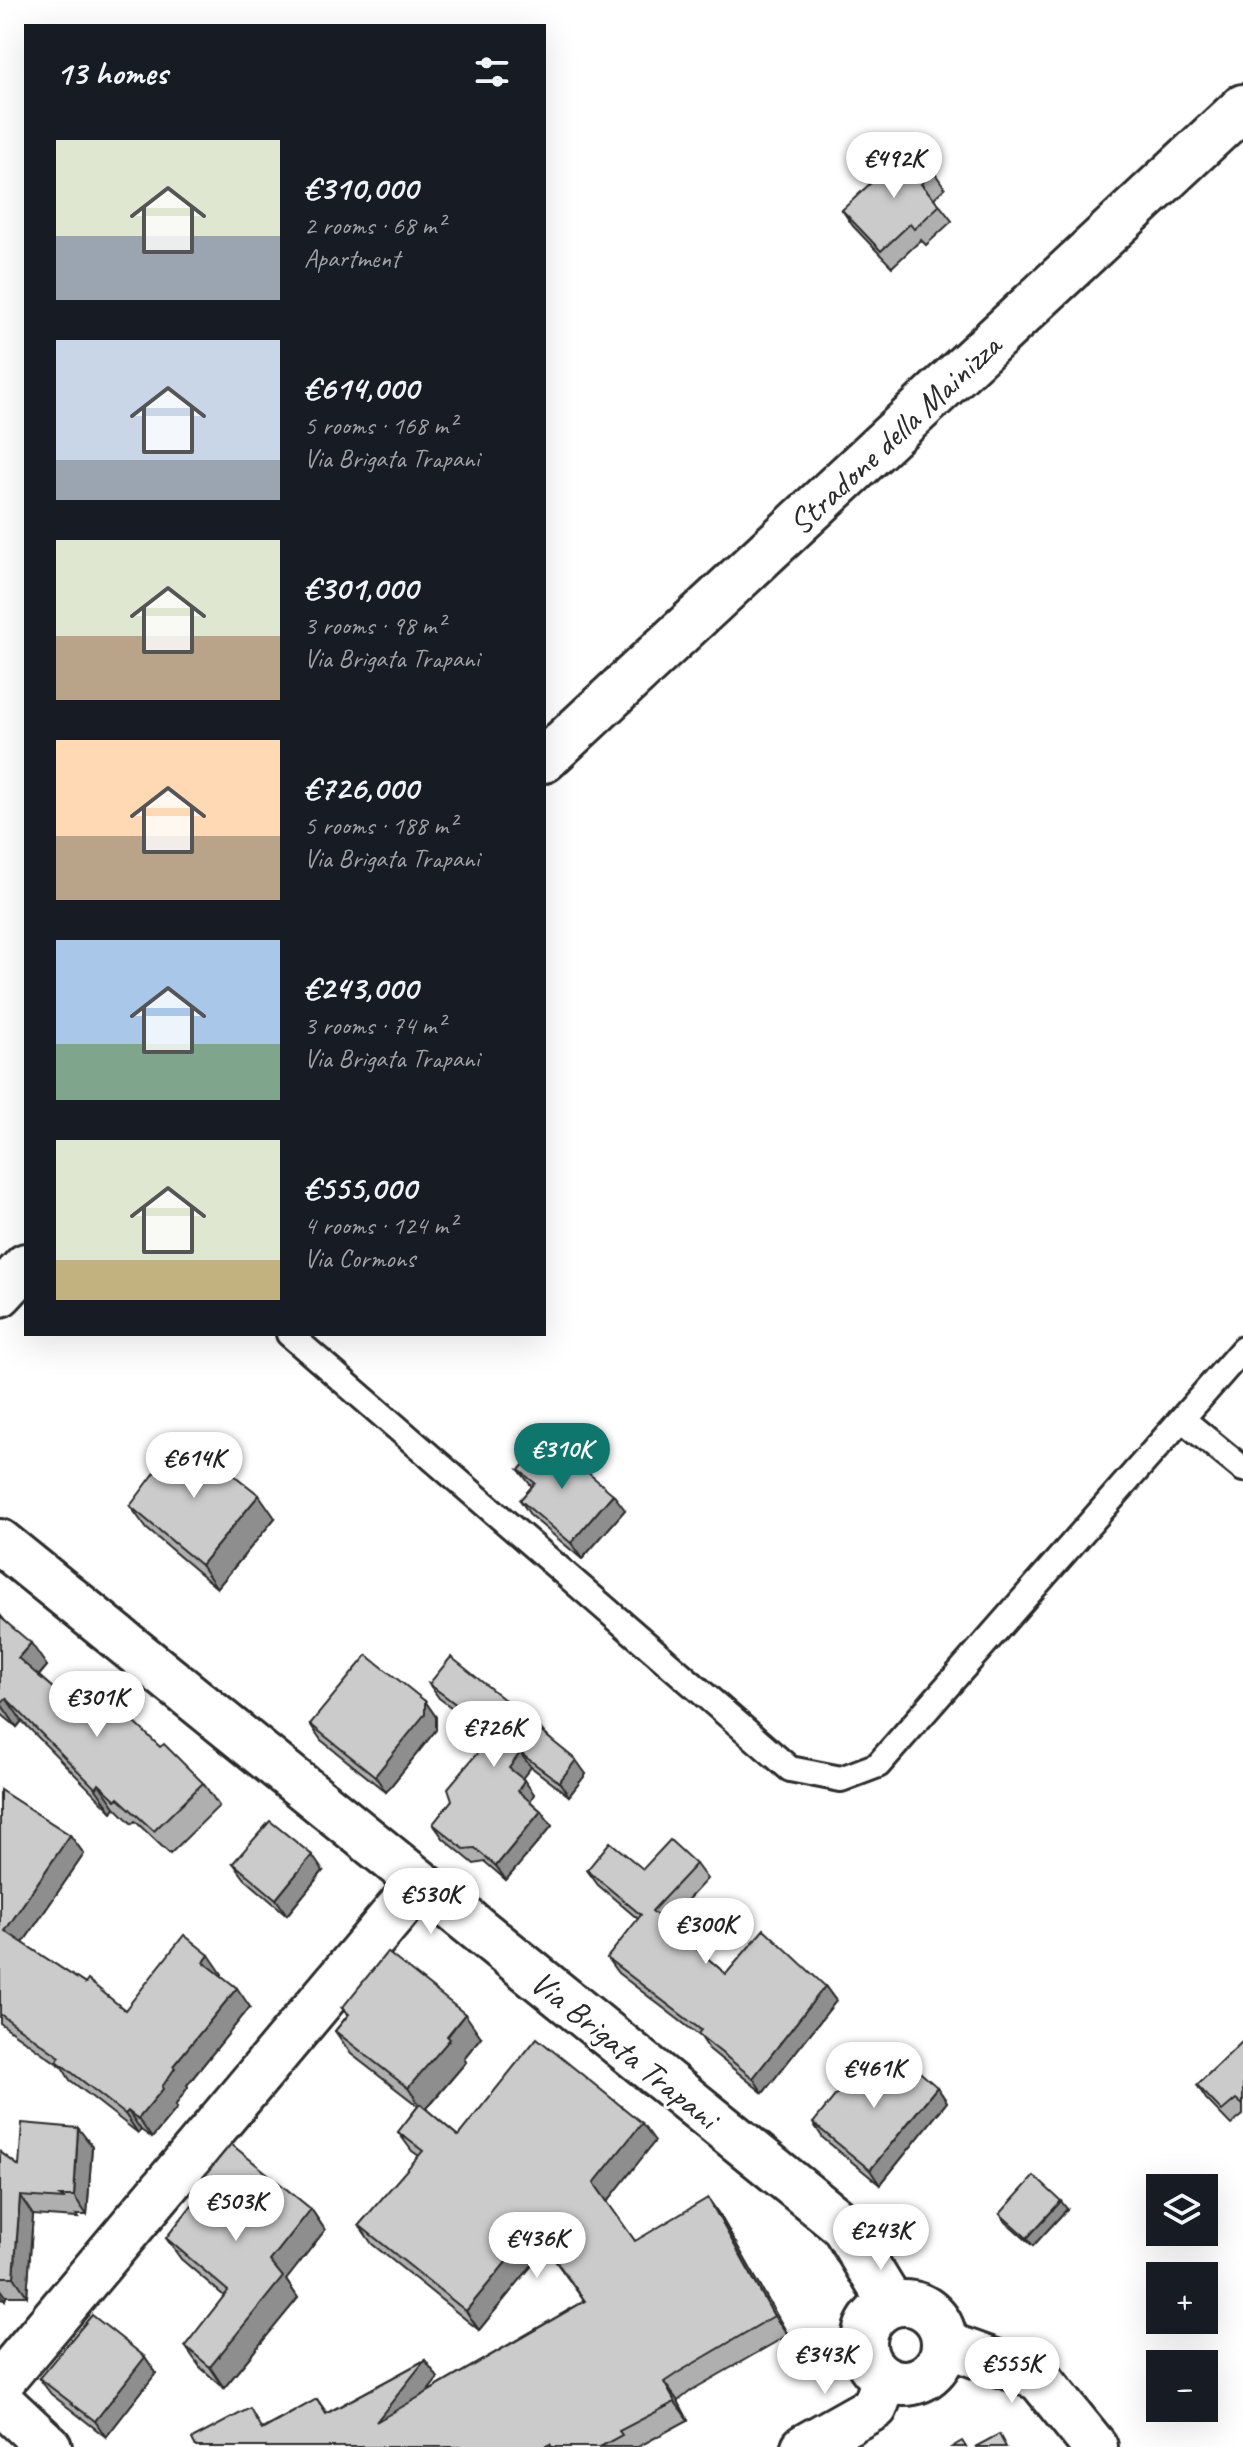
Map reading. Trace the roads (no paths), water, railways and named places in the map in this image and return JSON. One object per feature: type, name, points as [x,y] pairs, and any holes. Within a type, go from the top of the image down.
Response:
[{"type":"street","name":"Stradone della Mainizza","points":[[546,758],[1243,107]]},
{"type":"street","points":[[0,1294],[24,1268]]},
{"type":"street","name":"Via Brigata Trapani","points":[[0,1542],[843,2225],[891,2304]]},
{"type":"street","points":[[0,2383],[420,1883]]},
{"type":"street","points":[[906,2302],[921,2306],[935,2315],[945,2344],[942,2359],[931,2374],[917,2381],[900,2383],[885,2379],[871,2368],[865,2354],[864,2337],[868,2323],[879,2311],[891,2304],[906,2302]]},
{"type":"street","points":[[945,2344],[1039,2378],[1095,2447]]},
{"type":"street","points":[[804,2447],[875,2407],[885,2379]]},
{"type":"street","points":[[0,2401],[49,2447]]},
{"type":"lane","points":[[291,1336],[790,1769],[841,1779],[878,1765],[1243,1349]]},
{"type":"lane","points":[[1182,1419],[1243,1469]]}]
